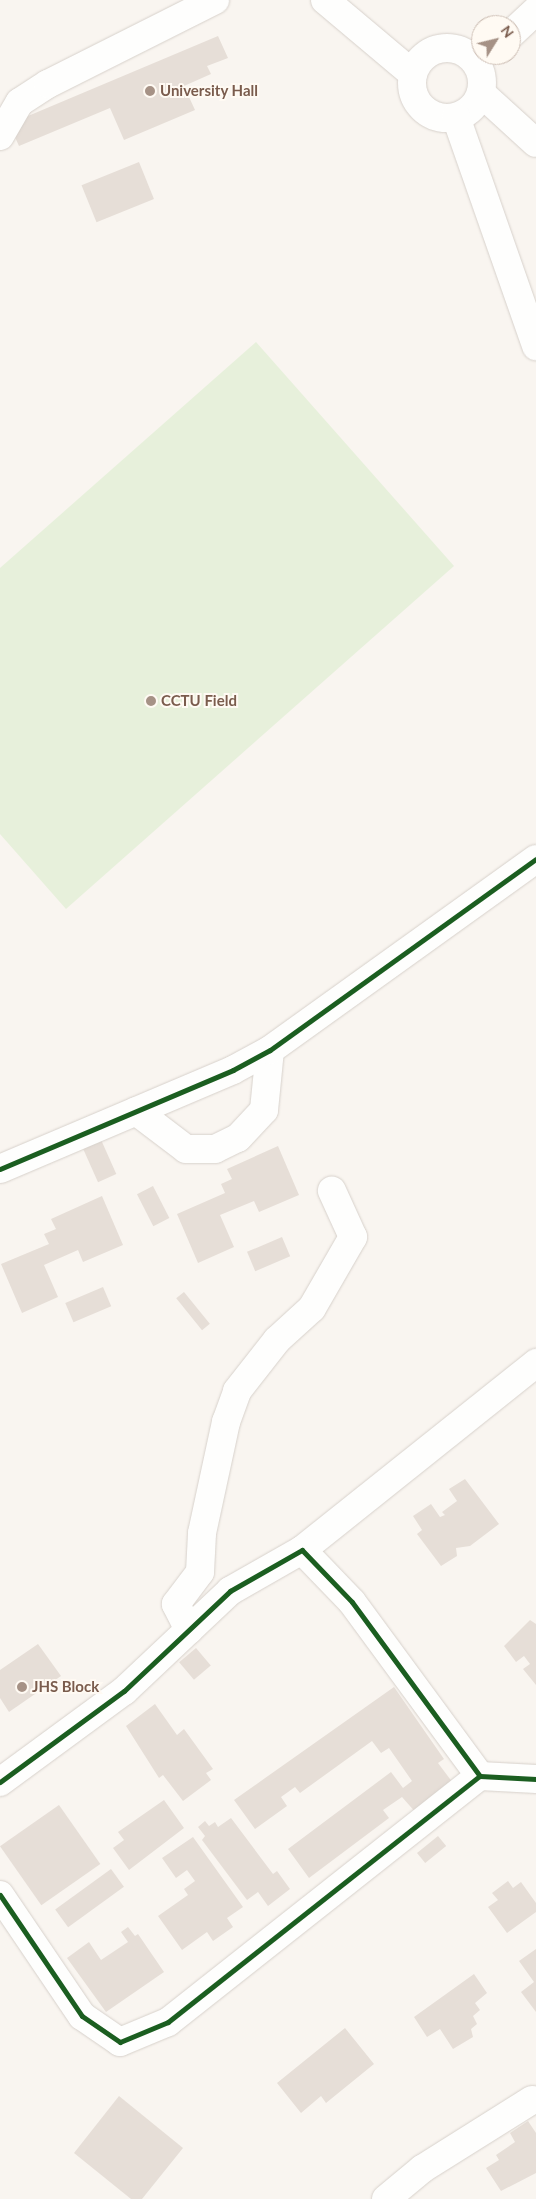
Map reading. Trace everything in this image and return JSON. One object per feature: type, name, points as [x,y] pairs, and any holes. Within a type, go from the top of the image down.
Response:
[{"type":"street","points":[[0,136],[20,102],[48,84],[215,0]]},
{"type":"street","points":[[324,0],[413,74]]},
{"type":"street","points":[[521,25],[536,11]]},
{"type":"street","points":[[471,55],[455,48],[442,48],[424,57],[413,74],[414,92],[422,108],[444,118],[456,117],[476,104],[481,93],[482,65]]},
{"type":"street","points":[[481,93],[536,143]]},
{"type":"street","points":[[456,117],[536,346]]},
{"type":"street","points":[[0,1169],[136,1111],[270,1050],[536,859]]},
{"type":"street","points":[[136,1111],[186,1149],[214,1149],[230,1142],[264,1110],[270,1050]]},
{"type":"street","points":[[190,1630],[176,1604],[200,1572],[202,1533],[226,1422],[237,1391],[277,1340],[312,1308],[354,1237],[332,1191]]},
{"type":"street","points":[[0,1782],[124,1691],[230,1591],[302,1550],[536,1363]]},
{"type":"street","points":[[302,1550],[352,1602],[480,1776]]},
{"type":"street","points":[[0,1895],[82,2016],[120,2042],[168,2022],[480,1776],[533,1775]]},
{"type":"street","points":[[386,2199],[422,2169],[535,2101]]},
{"type":"green space","name":"CCTU Field","points":[[256,342],[454,566],[66,909],[0,834],[0,568]]},
{"type":"building","points":[[218,36],[228,58],[207,66],[211,74],[184,86],[195,110],[124,140],[110,108],[19,146],[9,124]]},
{"type":"building","points":[[139,162],[154,199],[96,222],[82,185]]},
{"type":"building","points":[[98,1133],[116,1174],[98,1182],[80,1141]]},
{"type":"building","points":[[278,1146],[299,1195],[259,1212],[254,1201],[220,1215],[234,1247],[198,1263],[177,1214],[225,1193],[221,1184],[232,1179],[227,1169]]},
{"type":"building","points":[[153,1186],[169,1218],[153,1226],[137,1194]]},
{"type":"building","points":[[102,1196],[123,1245],[83,1262],[78,1250],[44,1265],[58,1297],[22,1313],[1,1264],[49,1244],[44,1234],[56,1229],[51,1219]]},
{"type":"building","points":[[282,1237],[290,1256],[255,1271],[247,1252]]},
{"type":"building","points":[[103,1287],[111,1306],[73,1322],[65,1303]]},
{"type":"building","points":[[184,1292],[210,1324],[202,1330],[176,1298]]},
{"type":"building","points":[[465,1479],[499,1524],[470,1546],[456,1548],[457,1556],[441,1566],[417,1534],[422,1530],[413,1516],[431,1504],[440,1517],[445,1515],[442,1512],[457,1501],[449,1489]]},
{"type":"building","points":[[530,1620],[536,1624],[536,1685],[523,1669],[530,1664],[524,1656],[516,1662],[504,1646]]},
{"type":"building","name":"JHS Block","points":[[38,1644],[61,1676],[9,1712],[0,1698],[0,1670]]},
{"type":"building","points":[[196,1648],[211,1666],[194,1680],[179,1662]]},
{"type":"building","points":[[394,1687],[444,1759],[438,1763],[456,1787],[417,1814],[402,1797],[383,1810],[389,1818],[309,1878],[288,1849],[391,1772],[403,1788],[412,1781],[389,1748],[381,1753],[372,1741],[300,1793],[295,1787],[281,1797],[287,1806],[255,1829],[234,1800]]},
{"type":"building","points":[[155,1704],[177,1735],[184,1729],[213,1769],[206,1773],[211,1780],[183,1801],[163,1775],[159,1778],[126,1726]]},
{"type":"building","points":[[164,1800],[184,1828],[129,1870],[113,1848],[124,1840],[118,1832]]},
{"type":"building","points":[[59,1805],[100,1864],[41,1905],[0,1846]]},
{"type":"building","points":[[231,1818],[273,1874],[277,1871],[290,1889],[268,1906],[258,1892],[247,1900],[202,1840],[205,1836],[198,1827],[205,1821],[209,1826],[215,1822],[218,1827]]},
{"type":"building","points":[[438,1836],[446,1846],[425,1863],[417,1853]]},
{"type":"building","points":[[193,1837],[243,1907],[227,1918],[233,1927],[213,1941],[207,1932],[182,1950],[158,1916],[188,1895],[184,1889],[195,1881],[187,1870],[176,1878],[162,1858]]},
{"type":"building","points":[[111,1869],[124,1887],[68,1927],[55,1910]]},
{"type":"building","points":[[508,1881],[513,1888],[521,1882],[536,1903],[536,1912],[507,1933],[488,1907],[498,1900],[492,1893]]},
{"type":"building","points":[[128,1927],[135,1936],[138,1934],[164,1972],[106,2012],[67,1958],[89,1942],[101,1960],[128,1942],[121,1932]]},
{"type":"building","points":[[536,1949],[536,2012],[521,1992],[534,1982],[519,1961]]},
{"type":"building","points":[[474,1974],[487,1993],[475,2003],[480,2010],[473,2016],[477,2024],[471,2029],[473,2037],[453,2049],[440,2029],[427,2037],[414,2017]]},
{"type":"building","points":[[345,2028],[374,2064],[326,2103],[321,2096],[301,2113],[277,2083]]},
{"type":"building","points":[[119,2096],[183,2148],[142,2199],[131,2199],[74,2153]]},
{"type":"building","points":[[528,2121],[536,2133],[536,2173],[501,2191],[486,2168],[499,2160],[496,2155],[515,2142],[510,2133]]},
{"type":"cycle path","points":[[0,1169],[233,1070],[270,1050],[536,859]]},
{"type":"cycle path","points":[[0,1782],[124,1691],[230,1591],[302,1550],[352,1602],[480,1776],[536,1779]]},
{"type":"cycle path","points":[[0,1895],[82,2016],[120,2042],[168,2022],[480,1776]]},
{"type":"place","name":"University Hall","points":[[150,91]]},
{"type":"place","name":"CCTU Field","points":[[151,701]]},
{"type":"place","name":"JHS Block","points":[[22,1687]]}]
